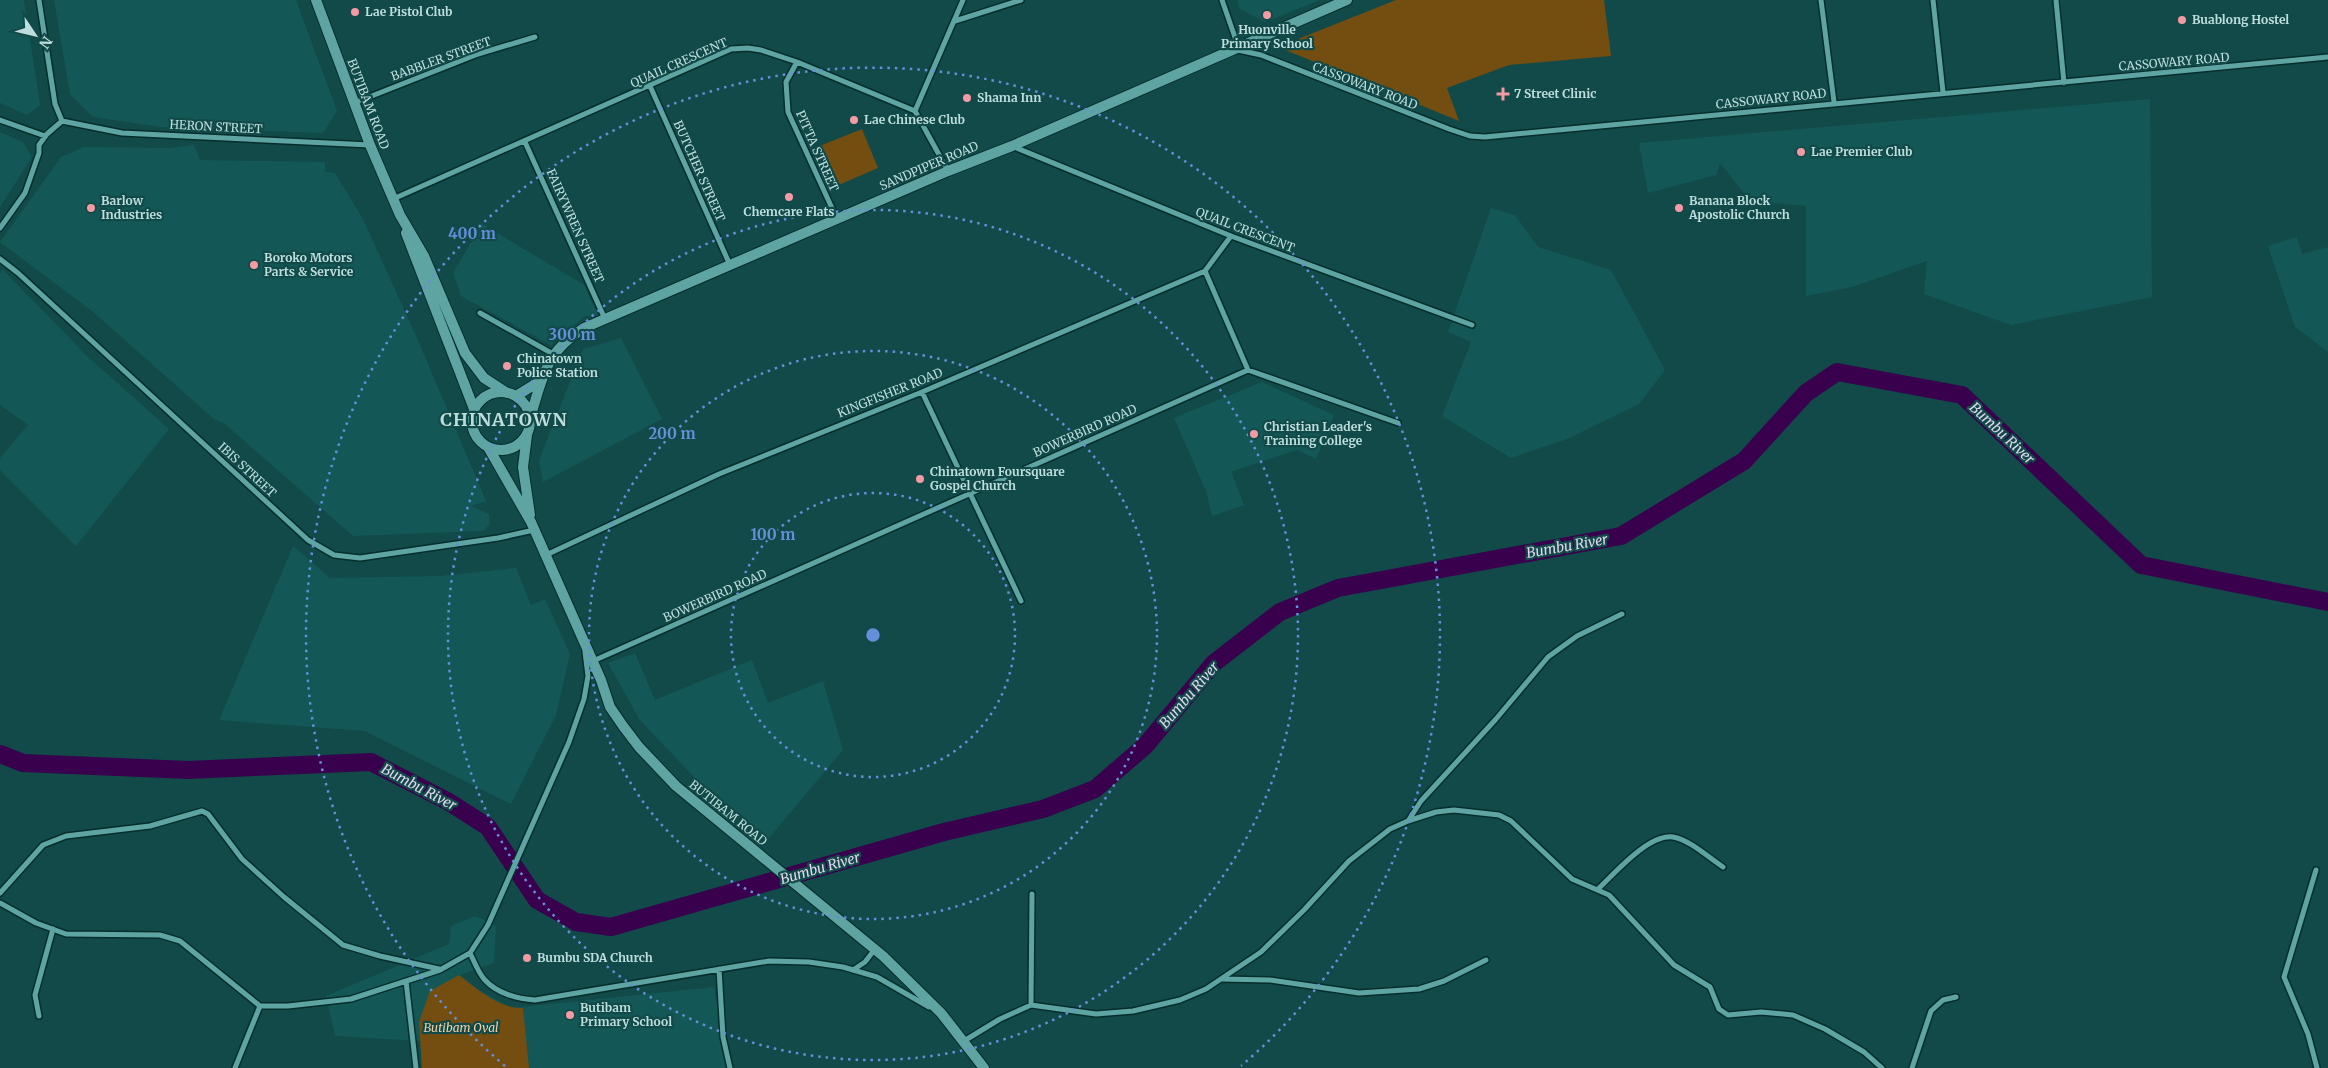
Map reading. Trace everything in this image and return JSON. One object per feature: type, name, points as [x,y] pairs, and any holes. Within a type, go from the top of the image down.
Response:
[{"type":"main road","name":"BUTIBAM ROAD","points":[[316,0],[370,145],[394,199],[412,253],[474,409]]},
{"type":"main road","name":"SANDPIPER ROAD","points":[[530,418],[542,380],[553,354],[574,334],[1347,0]]},
{"type":"main road","name":"BUTIBAM ROAD","points":[[400,215],[424,256],[465,352],[484,378],[511,394]]},
{"type":"main road","points":[[511,394],[523,402],[530,418],[527,432],[521,442],[511,448],[500,450],[488,447],[479,439],[473,428],[474,409],[481,400],[489,394],[511,394],[542,380]]},
{"type":"main road","name":"BUTIBAM ROAD","points":[[527,432],[523,467],[533,526]]},
{"type":"main road","name":"BUTIBAM ROAD","points":[[488,447],[533,526],[593,661],[610,707],[639,747],[676,786],[875,949],[941,1013],[984,1068]]},
{"type":"street","points":[[0,228],[24,193],[39,145],[44,136],[62,121],[55,104],[39,0]]},
{"type":"street","points":[[948,171],[915,112],[963,0]]},
{"type":"street","points":[[955,21],[1021,0]]},
{"type":"street","points":[[1222,0],[1235,48]]},
{"type":"street","points":[[1821,0],[1834,102]]},
{"type":"street","points":[[1933,0],[1943,92]]},
{"type":"street","points":[[2056,0],[2064,82]]},
{"type":"street","name":"BABBLER STREET","points":[[354,102],[478,54],[535,37]]},
{"type":"street","name":"QUAIL CRESCENT","points":[[394,199],[526,142],[731,49],[748,48],[761,50],[797,62],[915,112]]},
{"type":"street","name":"CASSOWARY ROAD","points":[[1235,48],[1261,55],[1329,83],[1470,136],[1485,137],[1834,102],[2328,57]]},
{"type":"street","name":"PITTA STREET","points":[[797,62],[786,82],[788,112],[837,219]]},
{"type":"street","name":"BUTCHER STREET","points":[[650,86],[730,265]]},
{"type":"street","points":[[0,120],[44,136]]},
{"type":"street","name":"HERON STREET","points":[[62,121],[122,132],[370,145]]},
{"type":"street","name":"FAIRYWREN STREET","points":[[526,142],[605,319]]},
{"type":"street","name":"QUAIL CRESCENT","points":[[1012,146],[1231,236],[1472,326]]},
{"type":"street","name":"KINGFISHER ROAD","points":[[545,555],[719,474],[922,392],[1204,271],[1231,236]]},
{"type":"street","name":"IBIS STREET","points":[[0,259],[18,273],[308,540],[320,548],[347,557],[370,557],[498,538],[533,526]]},
{"type":"street","points":[[1204,271],[1248,370],[1398,423]]},
{"type":"street","points":[[480,313],[553,354]]},
{"type":"street","name":"BOWERBIRD ROAD","points":[[593,661],[1248,370]]},
{"type":"street","points":[[922,392],[1021,601]]},
{"type":"street","points":[[1408,821],[1421,801],[1496,719],[1548,657],[1578,636],[1622,614]]},
{"type":"street","points":[[0,903],[14,912],[66,934],[101,936],[160,935],[180,941],[260,1006],[288,1006],[351,999],[440,970],[470,953],[488,924],[565,750],[584,699],[588,676],[584,642]]},
{"type":"street","points":[[964,1041],[1000,1019],[1031,1005],[1096,1014],[1134,1011],[1180,1000],[1206,990],[1261,952],[1304,910],[1349,861],[1390,829],[1436,812],[1454,810],[1499,815],[1523,831],[1572,880],[1609,895],[1674,965],[1710,987],[1719,1009],[1728,1015],[1762,1012],[1793,1015],[1841,1038],[1864,1052],[1882,1068]]},
{"type":"street","points":[[0,893],[43,846],[66,836],[150,826],[202,812],[208,814],[242,859],[284,897],[343,944],[380,956],[440,970]]},
{"type":"street","points":[[1598,889],[1641,848],[1662,838],[1673,838],[1686,843],[1723,867]]},
{"type":"street","points":[[2316,870],[2284,977],[2308,1034],[2317,1068]]},
{"type":"street","points":[[1031,1005],[1032,894]]},
{"type":"street","points":[[39,1016],[35,995],[53,929]]},
{"type":"street","points":[[854,970],[865,962],[875,949]]},
{"type":"street","points":[[470,953],[484,979],[502,992],[519,999],[535,1000],[769,961],[809,962],[854,970],[876,977],[941,1013]]},
{"type":"street","points":[[1222,978],[1270,980],[1359,993],[1419,990],[1444,981],[1486,960]]},
{"type":"street","points":[[719,969],[723,1037],[730,1068]]},
{"type":"street","points":[[406,981],[416,1068]]},
{"type":"street","points":[[1912,1068],[1931,1012],[1943,1000],[1956,997]]},
{"type":"street","points":[[235,1068],[260,1006]]},
{"type":"shaded area","points":[[0,0],[24,0],[40,105],[27,115],[0,103]]},
{"type":"shaded area","points":[[54,0],[296,0],[337,111],[323,133],[161,127],[93,117],[70,94]]},
{"type":"shaded area","name":"Huonville Primary School","points":[[1237,0],[1320,0],[1265,22],[1240,9]]},
{"type":"shaded area","points":[[2150,99],[2152,297],[2011,325],[1924,294],[1927,261],[1852,287],[1806,296],[1806,206],[1750,201],[1720,163],[1716,175],[1648,193],[1639,143]]},
{"type":"shaded area","points":[[0,132],[23,142],[32,157],[0,207]]},
{"type":"shaded area","points":[[194,145],[200,160],[325,162],[325,172],[335,173],[363,219],[417,338],[486,501],[471,506],[489,514],[490,524],[483,531],[353,536],[225,424],[214,419],[92,311],[0,242],[61,157],[84,147],[170,148]]},
{"type":"shaded area","points":[[1491,208],[1515,215],[1538,247],[1611,270],[1665,370],[1639,404],[1567,439],[1511,458],[1442,416],[1471,342],[1448,332]]},
{"type":"shaded area","points":[[482,224],[584,285],[598,315],[585,316],[551,345],[461,296],[453,273]]},
{"type":"shaded area","points":[[2297,237],[2302,254],[2328,247],[2328,352],[2295,327],[2268,246]]},
{"type":"shaded area","points":[[2,269],[88,357],[169,429],[76,546],[0,470],[0,458],[28,425],[0,405],[0,274]]},
{"type":"shaded area","points":[[621,338],[662,419],[543,482],[539,460],[583,349]]},
{"type":"shaded area","name":"Christian Leader's Training College","points":[[1262,382],[1334,415],[1316,459],[1297,450],[1231,472],[1244,505],[1212,516],[1206,491],[1174,418]]},
{"type":"shaded area","points":[[293,546],[330,578],[440,576],[516,568],[531,605],[545,599],[570,654],[556,715],[511,804],[365,731],[219,720]]},
{"type":"shaded area","points":[[635,653],[655,700],[752,660],[768,703],[823,681],[843,750],[768,839],[695,778],[639,719],[608,663]]},
{"type":"shaded area","name":"Butibam Primary School","points":[[475,916],[496,926],[494,963],[460,975],[477,989],[511,1008],[714,987],[727,1068],[422,1068],[420,1041],[335,1036],[326,996],[449,944],[451,926]]},
{"type":"green space","points":[[1396,0],[1604,0],[1611,56],[1509,65],[1447,88],[1459,121],[1278,47]]},
{"type":"green space","points":[[862,129],[878,168],[834,187],[817,147]]},
{"type":"green space","name":"Butibam Oval","points":[[459,975],[497,1002],[523,1008],[529,1068],[422,1068],[419,1022],[430,991]]},
{"type":"waterway","name":"Bumbu River","points":[[0,754],[23,763],[188,770],[371,762],[449,802],[488,827],[537,900],[576,922],[611,927],[944,832],[1043,809],[1095,789],[1145,746],[1214,663],[1280,612],[1338,588],[1621,536],[1744,461],[1806,393],[1837,372],[1962,395],[2141,565],[2328,602]]},
{"type":"place","name":"Lae Pistol Club","points":[[355,12]]},
{"type":"place","name":"Huonville Primary School","points":[[1267,15]]},
{"type":"place","name":"Buablong Hostel","points":[[2182,20]]},
{"type":"place","name":"7 Street Clinic","points":[[1503,94]]},
{"type":"place","name":"Shama Inn","points":[[967,98]]},
{"type":"place","name":"Lae Chinese Club","points":[[854,120]]},
{"type":"place","name":"Lae Premier Club","points":[[1801,152]]},
{"type":"place","name":"Chemcare Flats","points":[[789,197]]},
{"type":"place","name":"Barlow Industries","points":[[91,208]]},
{"type":"place","name":"Banana Block Apostolic Church","points":[[1679,208]]},
{"type":"place","name":"Boroko Motors Parts & Service","points":[[254,265]]},
{"type":"place","name":"Chinatown Police Station","points":[[507,366]]},
{"type":"place","name":"Christian Leader's Training College","points":[[1254,434]]},
{"type":"place","name":"Chinatown Foursquare Gospel Church","points":[[920,479]]},
{"type":"place","name":"Bumbu SDA Church","points":[[527,958]]},
{"type":"place","name":"Butibam Primary School","points":[[570,1015]]},
{"type":"district","name":"CHINATOWN","points":[[504,420]]}]
